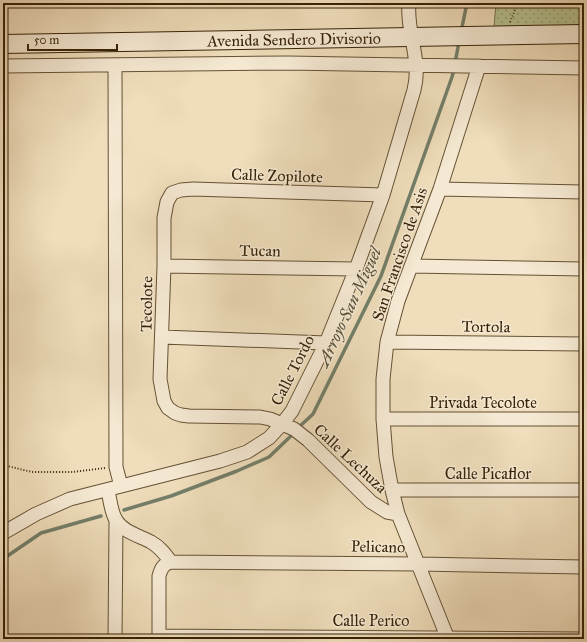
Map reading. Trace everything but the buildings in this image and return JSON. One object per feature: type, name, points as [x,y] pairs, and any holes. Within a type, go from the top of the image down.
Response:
[{"type":"street","name":"Calle Tordo","points":[[3,533],[36,514],[70,500],[220,461],[247,452],[269,438],[292,412],[326,343],[356,269],[383,195],[414,90],[420,66],[420,36],[409,15],[409,3]]},
{"type":"street","name":"Avenida Sendero Divisorio","points":[[3,44],[584,34]]},
{"type":"street","name":"Avenida Sendero Divisorio","points":[[3,66],[288,63],[584,68]]},
{"type":"street","points":[[114,639],[116,521],[111,505],[116,467],[115,65]]},
{"type":"street","name":"San Francisco de Asis","points":[[448,638],[398,514],[386,457],[383,420],[383,379],[387,342],[398,301],[440,189],[476,66]]},
{"type":"street","name":"Calle Zopilote","points":[[172,193],[181,190],[193,189],[383,195]]},
{"type":"street","points":[[440,189],[584,192]]},
{"type":"street","name":"Tecolote","points":[[172,193],[166,202],[164,218],[160,379],[164,401],[168,408],[175,413]]},
{"type":"street","name":"Tucan","points":[[164,266],[356,269]]},
{"type":"street","points":[[411,266],[584,268]]},
{"type":"street","points":[[162,338],[326,343]]},
{"type":"street","name":"Tortola","points":[[387,342],[584,344]]},
{"type":"street","name":"Calle Lechuza","points":[[175,413],[189,416],[260,418],[294,429],[308,440],[372,502],[388,512],[398,514]]},
{"type":"street","name":"Privada Tecolote","points":[[383,420],[584,419]]},
{"type":"street","name":"Calle Picaflor","points":[[392,490],[584,490]]},
{"type":"street","points":[[116,521],[123,527],[161,549],[171,562],[164,566],[159,576],[159,637]]},
{"type":"street","name":"Pelicano","points":[[171,562],[584,567]]},
{"type":"street","name":"Calle Perico","points":[[159,637],[584,639]]},
{"type":"path","points":[[3,465],[32,472],[73,472],[116,467]]},
{"type":"green space","points":[[496,3],[584,3],[584,25],[494,27]]},
{"type":"waterway","name":"Arroyo San Miguel","points":[[461,32],[467,3]]},
{"type":"waterway","name":"Arroyo San Miguel","points":[[455,63],[459,42]]},
{"type":"waterway","name":"Arroyo San Miguel","points":[[298,428],[313,414],[381,276],[454,69]]},
{"type":"waterway","name":"Arroyo San Miguel","points":[[124,510],[171,496],[269,457],[294,433]]},
{"type":"waterway","name":"Arroyo San Miguel","points":[[3,559],[41,533],[101,516]]}]
